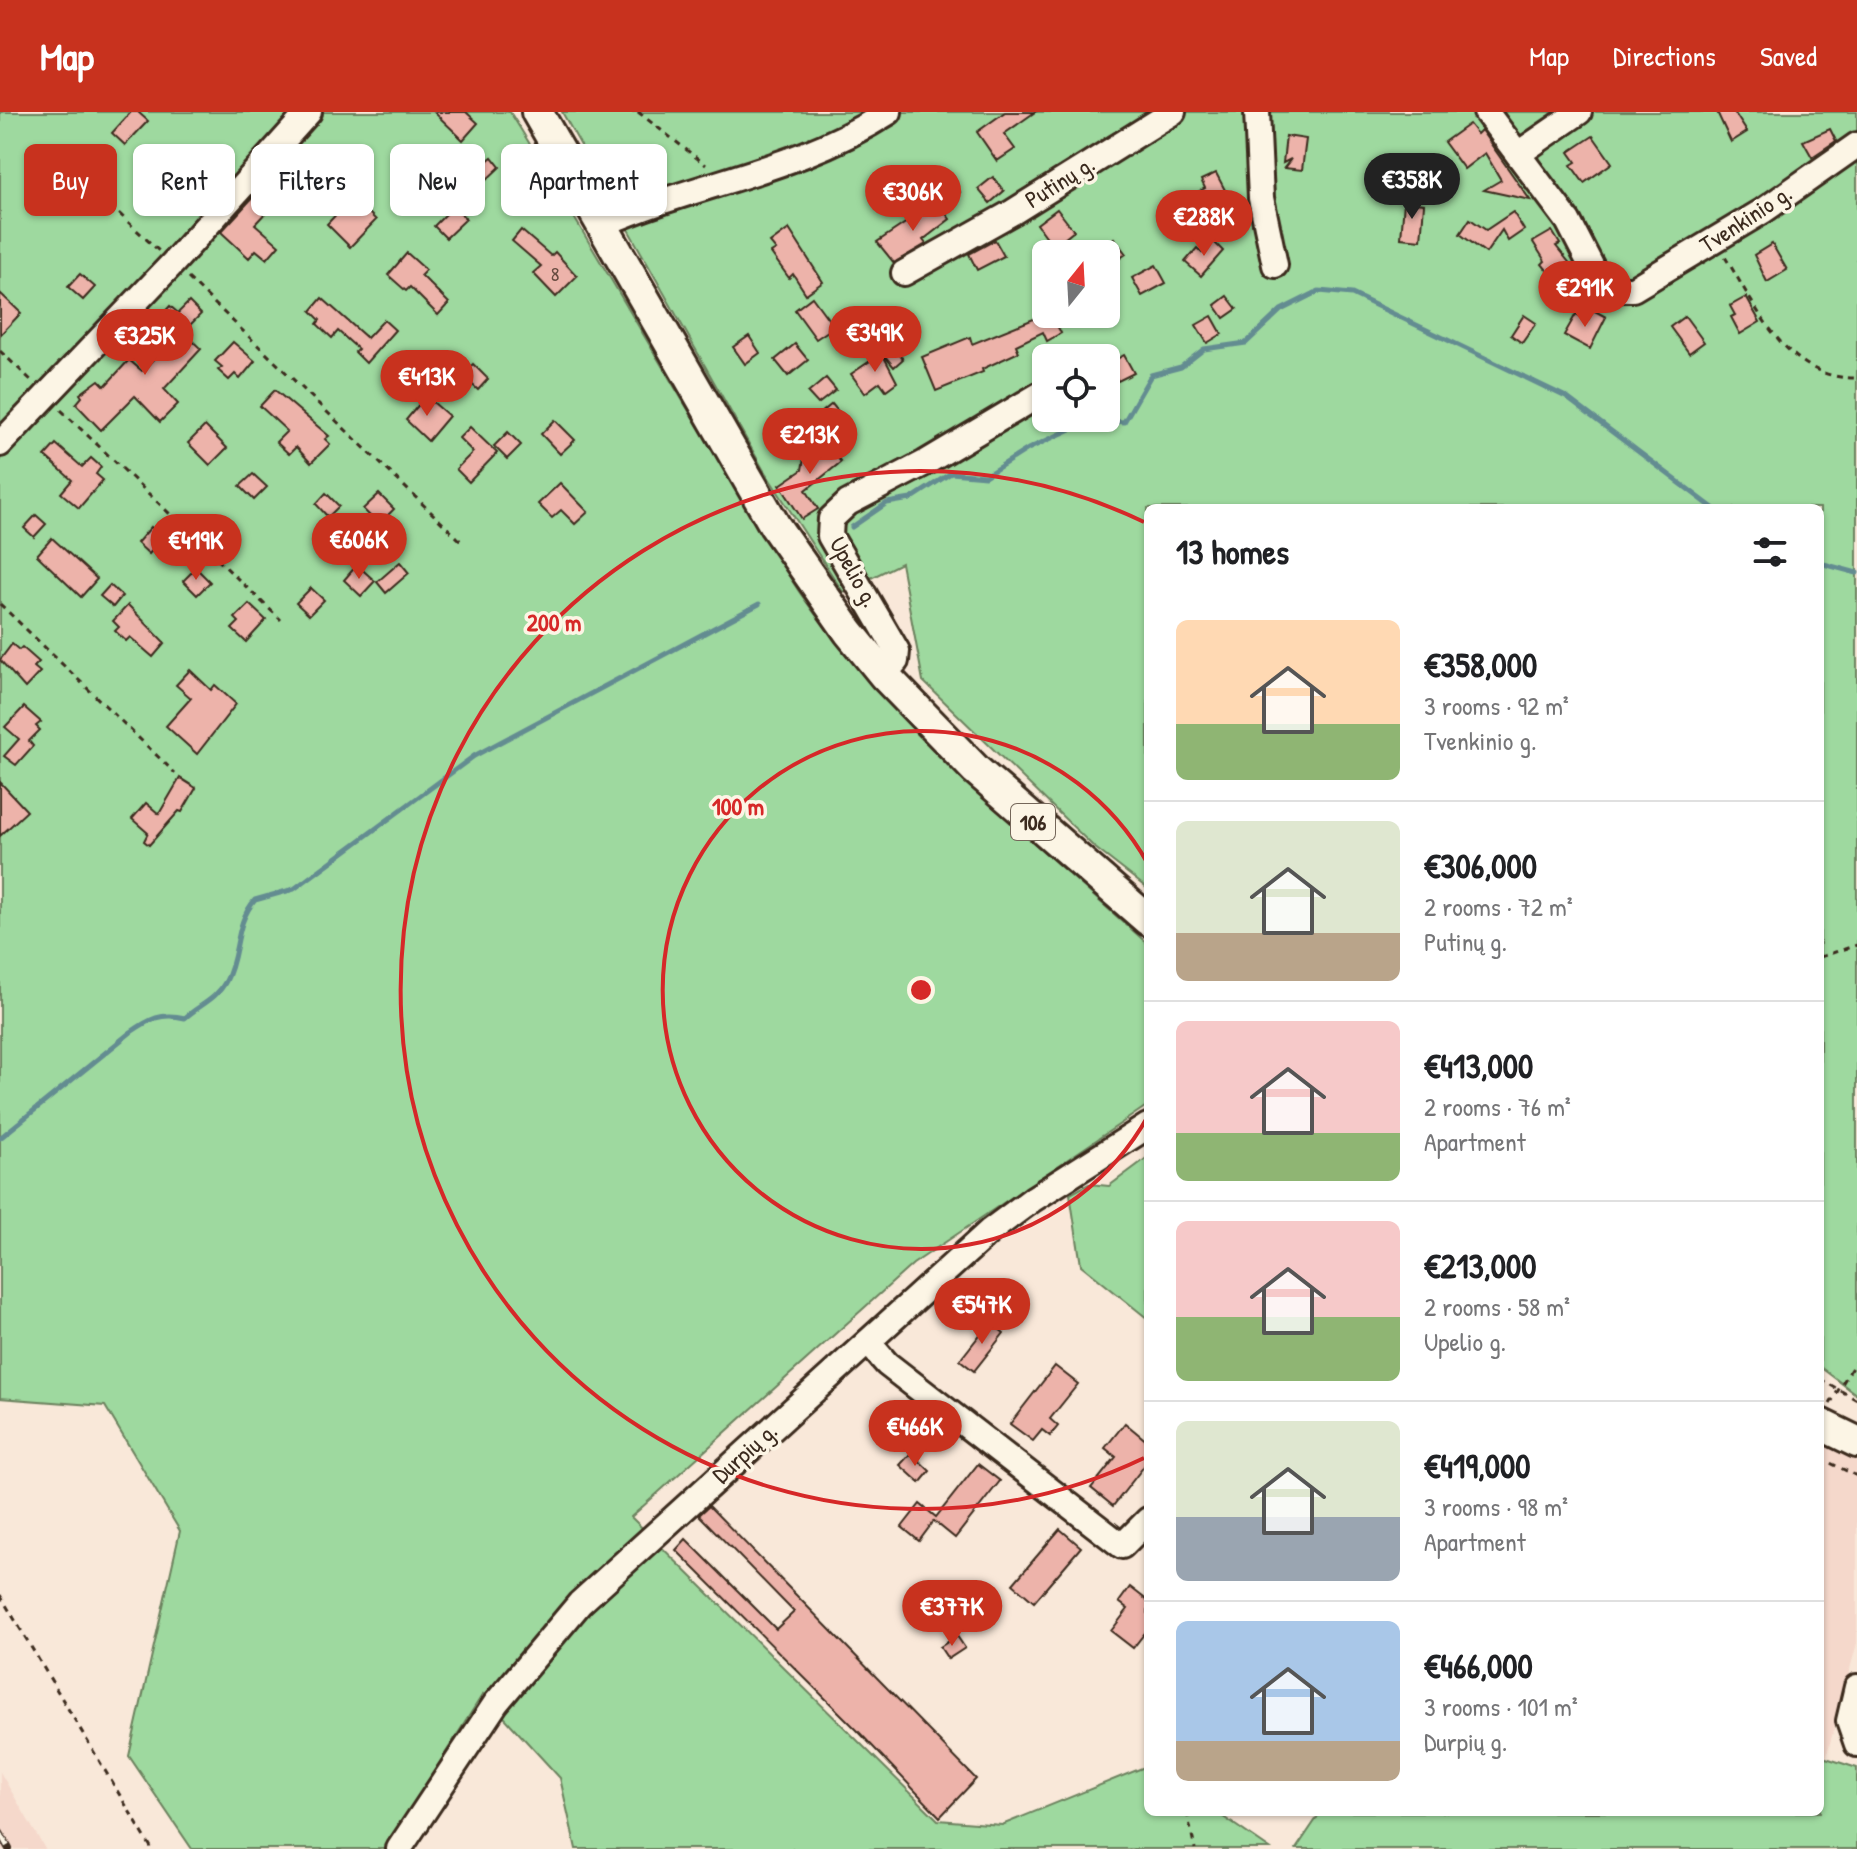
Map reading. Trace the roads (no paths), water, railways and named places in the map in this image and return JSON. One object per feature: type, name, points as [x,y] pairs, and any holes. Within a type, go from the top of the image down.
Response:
[{"type":"main road","name":"106","points":[[537,112],[775,526],[822,596],[884,675],[923,718],[1035,824],[1144,917]]},
{"type":"main road","points":[[1824,1418],[1857,1442]]},
{"type":"street","points":[[0,444],[173,263],[309,112]]},
{"type":"street","points":[[603,224],[673,196],[727,182],[837,144],[889,112]]},
{"type":"street","name":"Putinų g.","points":[[904,273],[1013,212],[1173,112]]},
{"type":"street","points":[[1257,112],[1261,198],[1275,265]]},
{"type":"street","name":"Tvenkinio g.","points":[[1486,112],[1568,221],[1604,286],[1624,291],[1633,289],[1715,240],[1857,145]]},
{"type":"street","points":[[1518,154],[1579,112]]},
{"type":"street","name":"Upelio g.","points":[[884,675],[896,661],[897,651],[830,536],[831,519],[848,503],[925,463],[1032,399]]},
{"type":"street","name":"Durpių g.","points":[[399,1849],[496,1703],[580,1603],[990,1231],[1033,1199],[1144,1129]]},
{"type":"street","points":[[868,1342],[887,1364],[1122,1546],[1144,1524]]},
{"type":"street","points":[[1857,1687],[1849,1721],[1857,1744]]},
{"type":"waterway","points":[[852,527],[887,503],[911,499],[951,473],[985,476],[1028,449],[1084,423],[1100,420],[1124,422],[1151,375],[1181,367],[1204,349],[1246,343],[1281,310],[1319,291],[1352,294],[1566,397],[1708,504]]},
{"type":"waterway","points":[[1824,564],[1857,573]]},
{"type":"waterway","points":[[0,1138],[138,1027],[162,1016],[185,1018],[217,993],[226,981],[240,929],[255,900],[294,889],[474,756],[759,604]]},
{"type":"railway","points":[[0,1833],[9,1849]]}]
